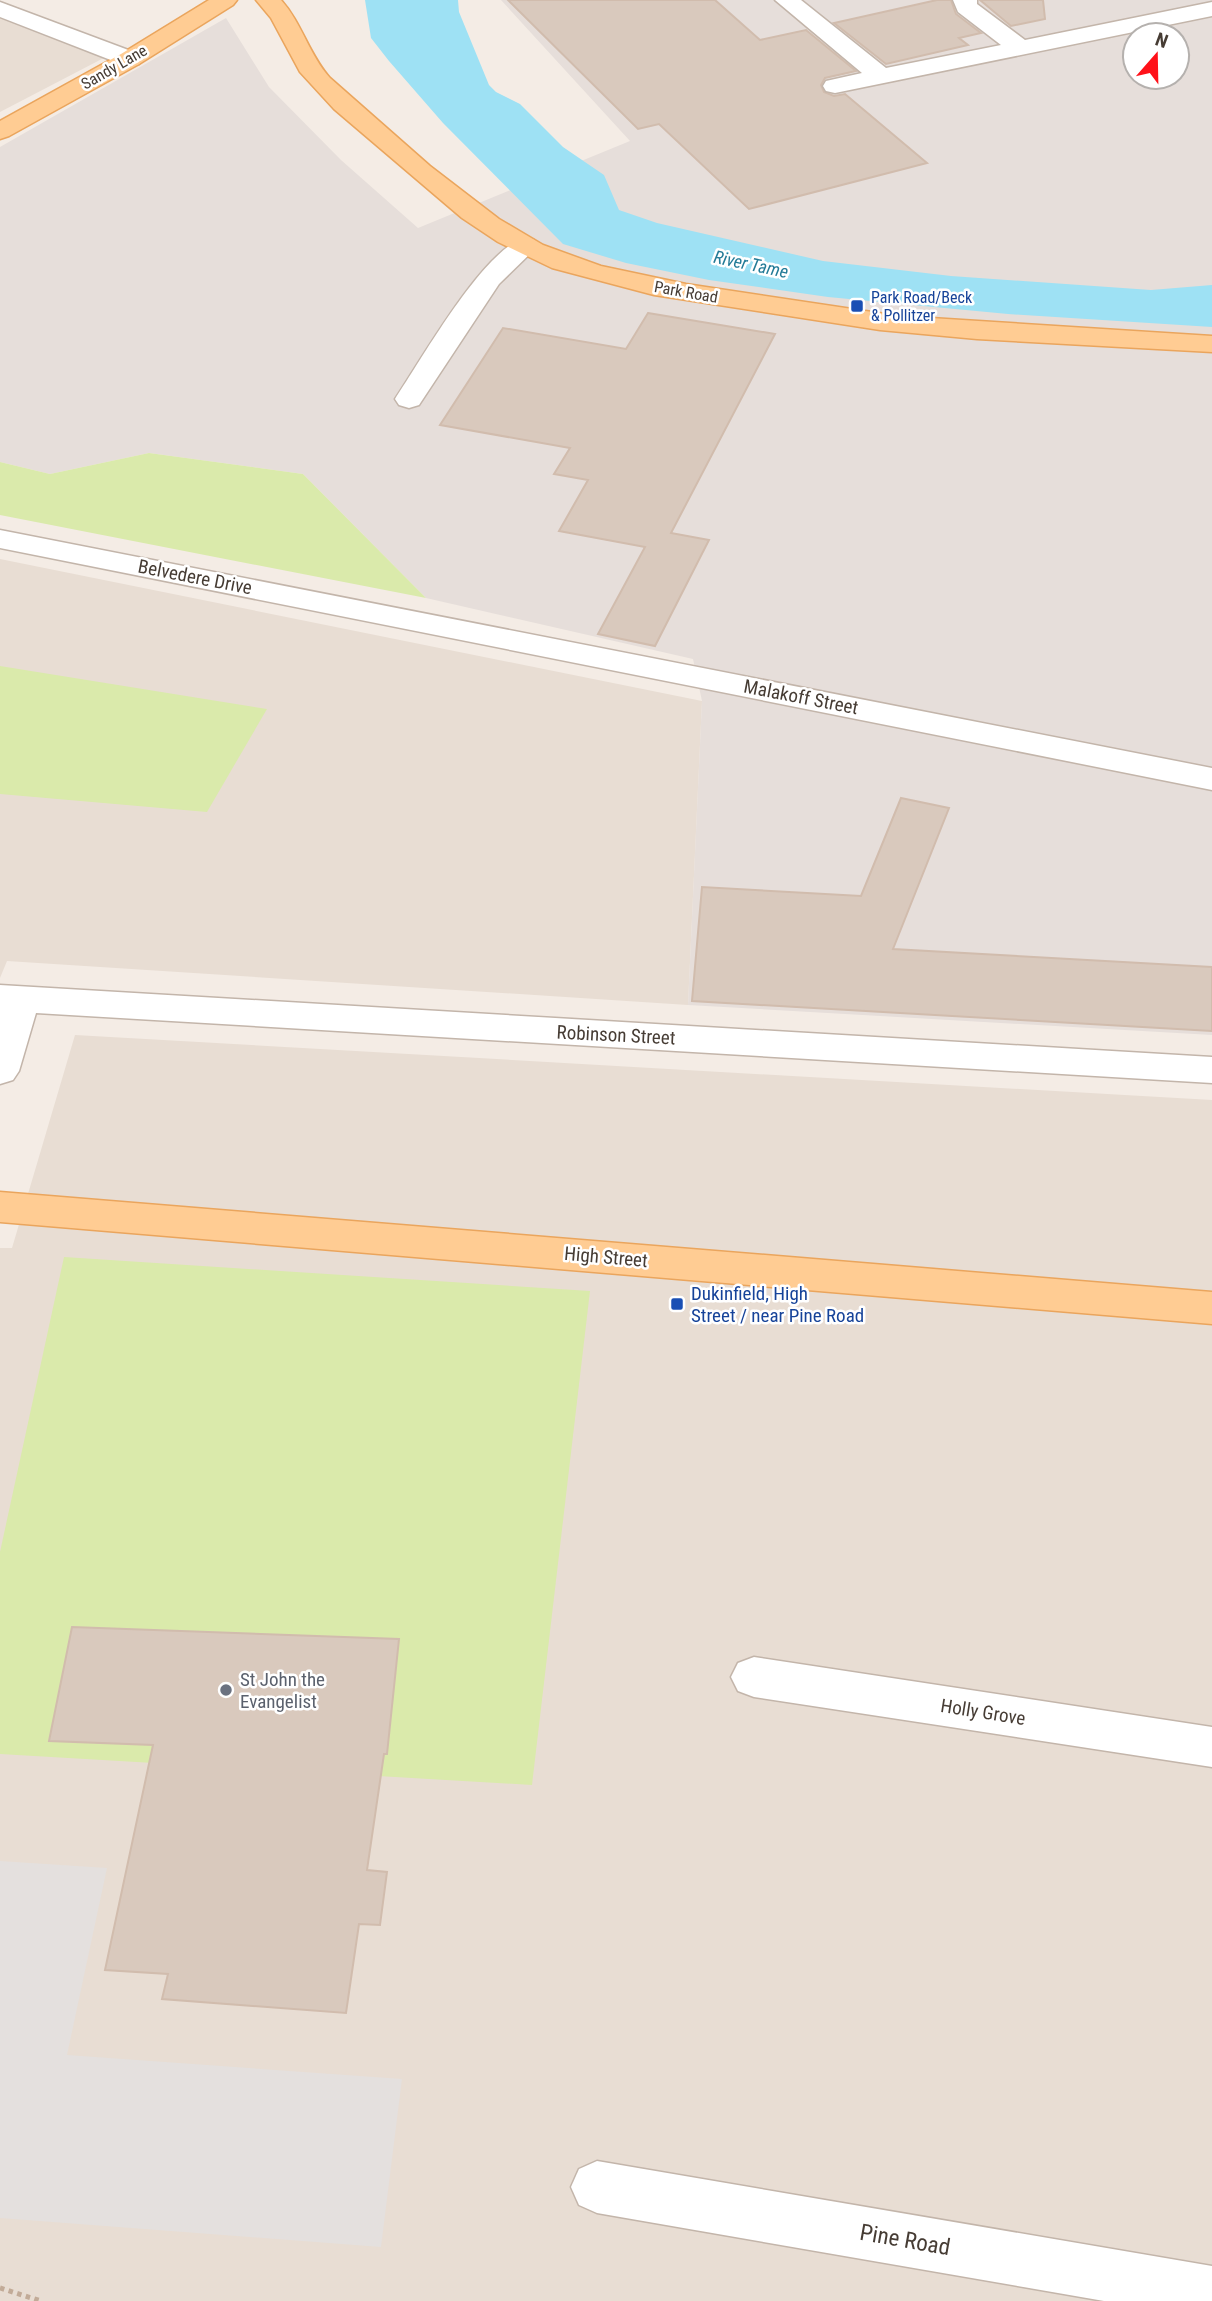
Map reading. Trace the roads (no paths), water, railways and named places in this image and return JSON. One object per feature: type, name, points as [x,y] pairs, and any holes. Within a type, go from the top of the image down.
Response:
[{"type":"main road","name":"Sandy Lane","points":[[0,131],[130,59],[225,0]]},
{"type":"main road","name":"Park Road","points":[[268,0],[288,26],[299,53],[315,76],[346,107],[428,177],[488,223],[525,246],[555,259],[629,281],[687,293],[900,324],[1212,344]]},
{"type":"main road","name":"High Street","points":[[0,1207],[1212,1308]]},
{"type":"street","points":[[787,0],[881,76]]},
{"type":"street","points":[[965,0],[966,7],[1020,48]]},
{"type":"street","points":[[988,0],[1044,43]]},
{"type":"street","points":[[0,9],[130,59]]},
{"type":"street","points":[[835,86],[1044,43],[1154,27],[1210,11]]},
{"type":"street","points":[[409,399],[489,279],[525,246]]},
{"type":"street","name":"Belvedere Drive","points":[[0,539],[390,616]]},
{"type":"street","name":"Malakoff Street","points":[[390,616],[1212,779]]},
{"type":"street","points":[[0,1071],[10,999]]},
{"type":"street","name":"Robinson Street","points":[[10,999],[1212,1070]]},
{"type":"street","name":"Holly Grove","points":[[754,1677],[1212,1747]]},
{"type":"street","name":"Pine Road","points":[[597,2187],[1212,2293]]},
{"type":"water","name":"River Tame","points":[[365,0],[458,0],[459,12],[489,85],[496,92],[520,104],[563,147],[604,175],[619,210],[657,223],[823,261],[951,276],[1151,290],[1212,285],[1212,327],[1008,314],[828,297],[709,280],[626,263],[563,244],[443,123],[389,61],[371,38]]},
{"type":"place","name":"Park Road/Beck & Pollitzer","points":[[857,306]]},
{"type":"place","name":"Dukinfield, High Street / near Pine Road","points":[[677,1304]]},
{"type":"place","name":"St John the Evangelist","points":[[226,1690]]}]
